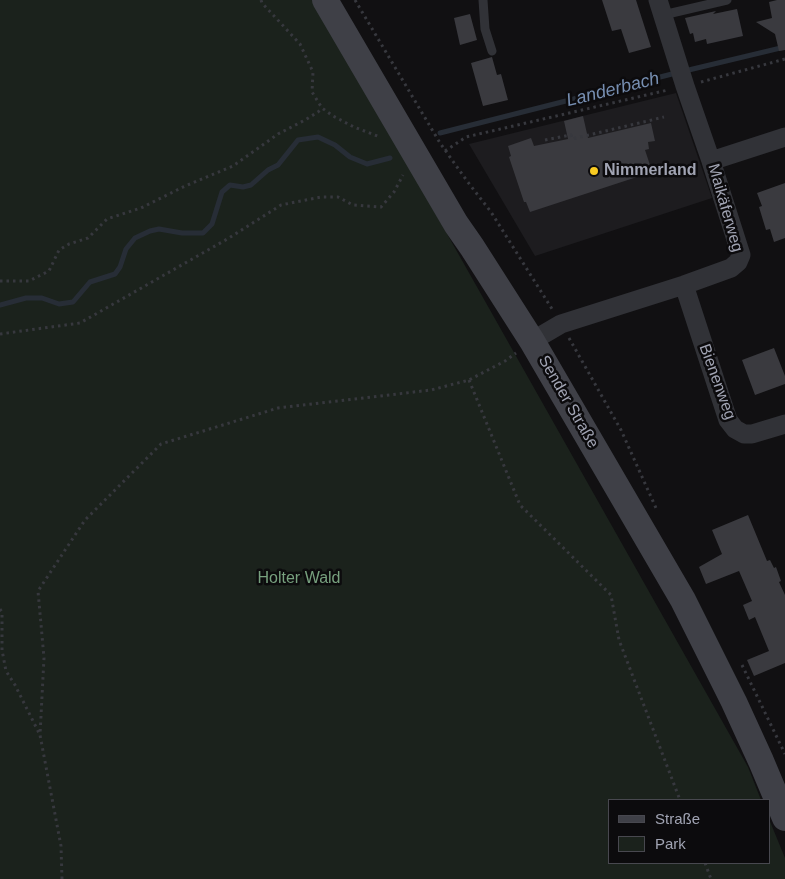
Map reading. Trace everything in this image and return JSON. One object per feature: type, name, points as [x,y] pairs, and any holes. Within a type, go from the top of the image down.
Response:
[{"type":"main road","name":"Sender Straße","points":[[325,0],[392,134],[409,163],[472,246],[532,341],[683,600],[734,702],[785,818]]},
{"type":"street","name":"Maikäferweg","points":[[532,341],[562,324],[731,268],[738,262],[741,255],[684,85],[661,8]]},
{"type":"street","points":[[711,161],[785,137]]},
{"type":"street","name":"Bienenweg","points":[[684,285],[728,420],[735,429],[744,434],[752,434],[785,424]]},
{"type":"lane","points":[[483,0],[485,29],[492,51]]},
{"type":"lane","points":[[661,8],[727,0]]},
{"type":"path","points":[[261,0],[262,4],[300,44],[313,72],[312,92],[322,108],[354,127],[392,134]]},
{"type":"path","points":[[355,0],[445,151],[491,212],[562,324],[621,430],[657,510]]},
{"type":"path","points":[[445,151],[466,137],[785,59]]},
{"type":"path","points":[[0,281],[29,282],[49,271],[59,250],[88,238],[107,219],[141,208],[183,187],[233,166],[278,134],[305,120],[322,108]]},
{"type":"path","points":[[545,140],[571,135],[572,139],[664,117]]},
{"type":"path","points":[[0,334],[80,323],[229,238],[281,205],[321,197],[338,197],[353,205],[381,207],[394,192],[409,163]]},
{"type":"path","points":[[62,879],[60,846],[40,735],[44,658],[38,591],[85,520],[161,444],[278,408],[431,390],[469,380],[504,362],[532,341]]},
{"type":"path","points":[[469,380],[520,505],[611,595],[619,640],[680,799]]},
{"type":"path","points":[[0,609],[2,612],[2,650],[6,671],[40,735]]},
{"type":"path","points":[[740,662],[785,754]]},
{"type":"path","points":[[705,864],[711,879]]},
{"type":"shaded area","name":"Nimmerland","points":[[676,93],[712,198],[535,256],[469,144]]},
{"type":"green space","name":"Holter Wald","points":[[0,0],[315,0],[748,767],[761,799],[608,799],[608,864],[770,864],[770,821],[785,858],[785,879],[0,879]]},
{"type":"building","points":[[602,0],[636,0],[651,47],[629,53],[621,29],[612,31]]},
{"type":"building","points":[[785,0],[785,50],[779,51],[775,34],[756,22],[772,18],[769,2]]},
{"type":"building","points":[[737,9],[743,36],[707,44],[706,39],[695,42],[693,33],[690,34],[685,18],[716,11],[713,14]]},
{"type":"building","points":[[470,14],[477,40],[460,45],[454,18]]},
{"type":"building","points":[[492,57],[497,75],[501,74],[508,100],[483,106],[471,63]]},
{"type":"building","points":[[583,116],[588,138],[651,123],[655,141],[648,142],[649,149],[645,150],[651,168],[642,171],[643,175],[530,212],[526,202],[524,202],[509,157],[511,156],[508,146],[531,138],[534,146],[568,139],[564,121]]},
{"type":"building","points":[[785,183],[785,238],[774,242],[770,229],[766,230],[759,207],[762,206],[757,193]]},
{"type":"building","points":[[774,348],[785,376],[785,384],[755,395],[742,360]]},
{"type":"building","points":[[748,515],[767,561],[770,560],[774,568],[776,567],[781,581],[779,582],[785,595],[785,663],[754,676],[747,660],[769,651],[755,617],[749,620],[743,605],[752,601],[739,571],[706,584],[699,567],[722,554],[712,530]]},
{"type":"waterway","name":"Landerbach","points":[[440,133],[785,47]]},
{"type":"waterway","name":"Landerbach","points":[[0,305],[26,298],[42,298],[59,304],[73,302],[90,282],[115,274],[120,267],[126,249],[135,238],[159,229],[182,233],[203,233],[212,224],[222,192],[230,185],[243,187],[251,185],[268,170],[278,165],[298,140],[318,137],[335,145],[350,157],[367,164],[390,158]]},
{"type":"place","name":"Nimmerland","points":[[594,171]]}]
